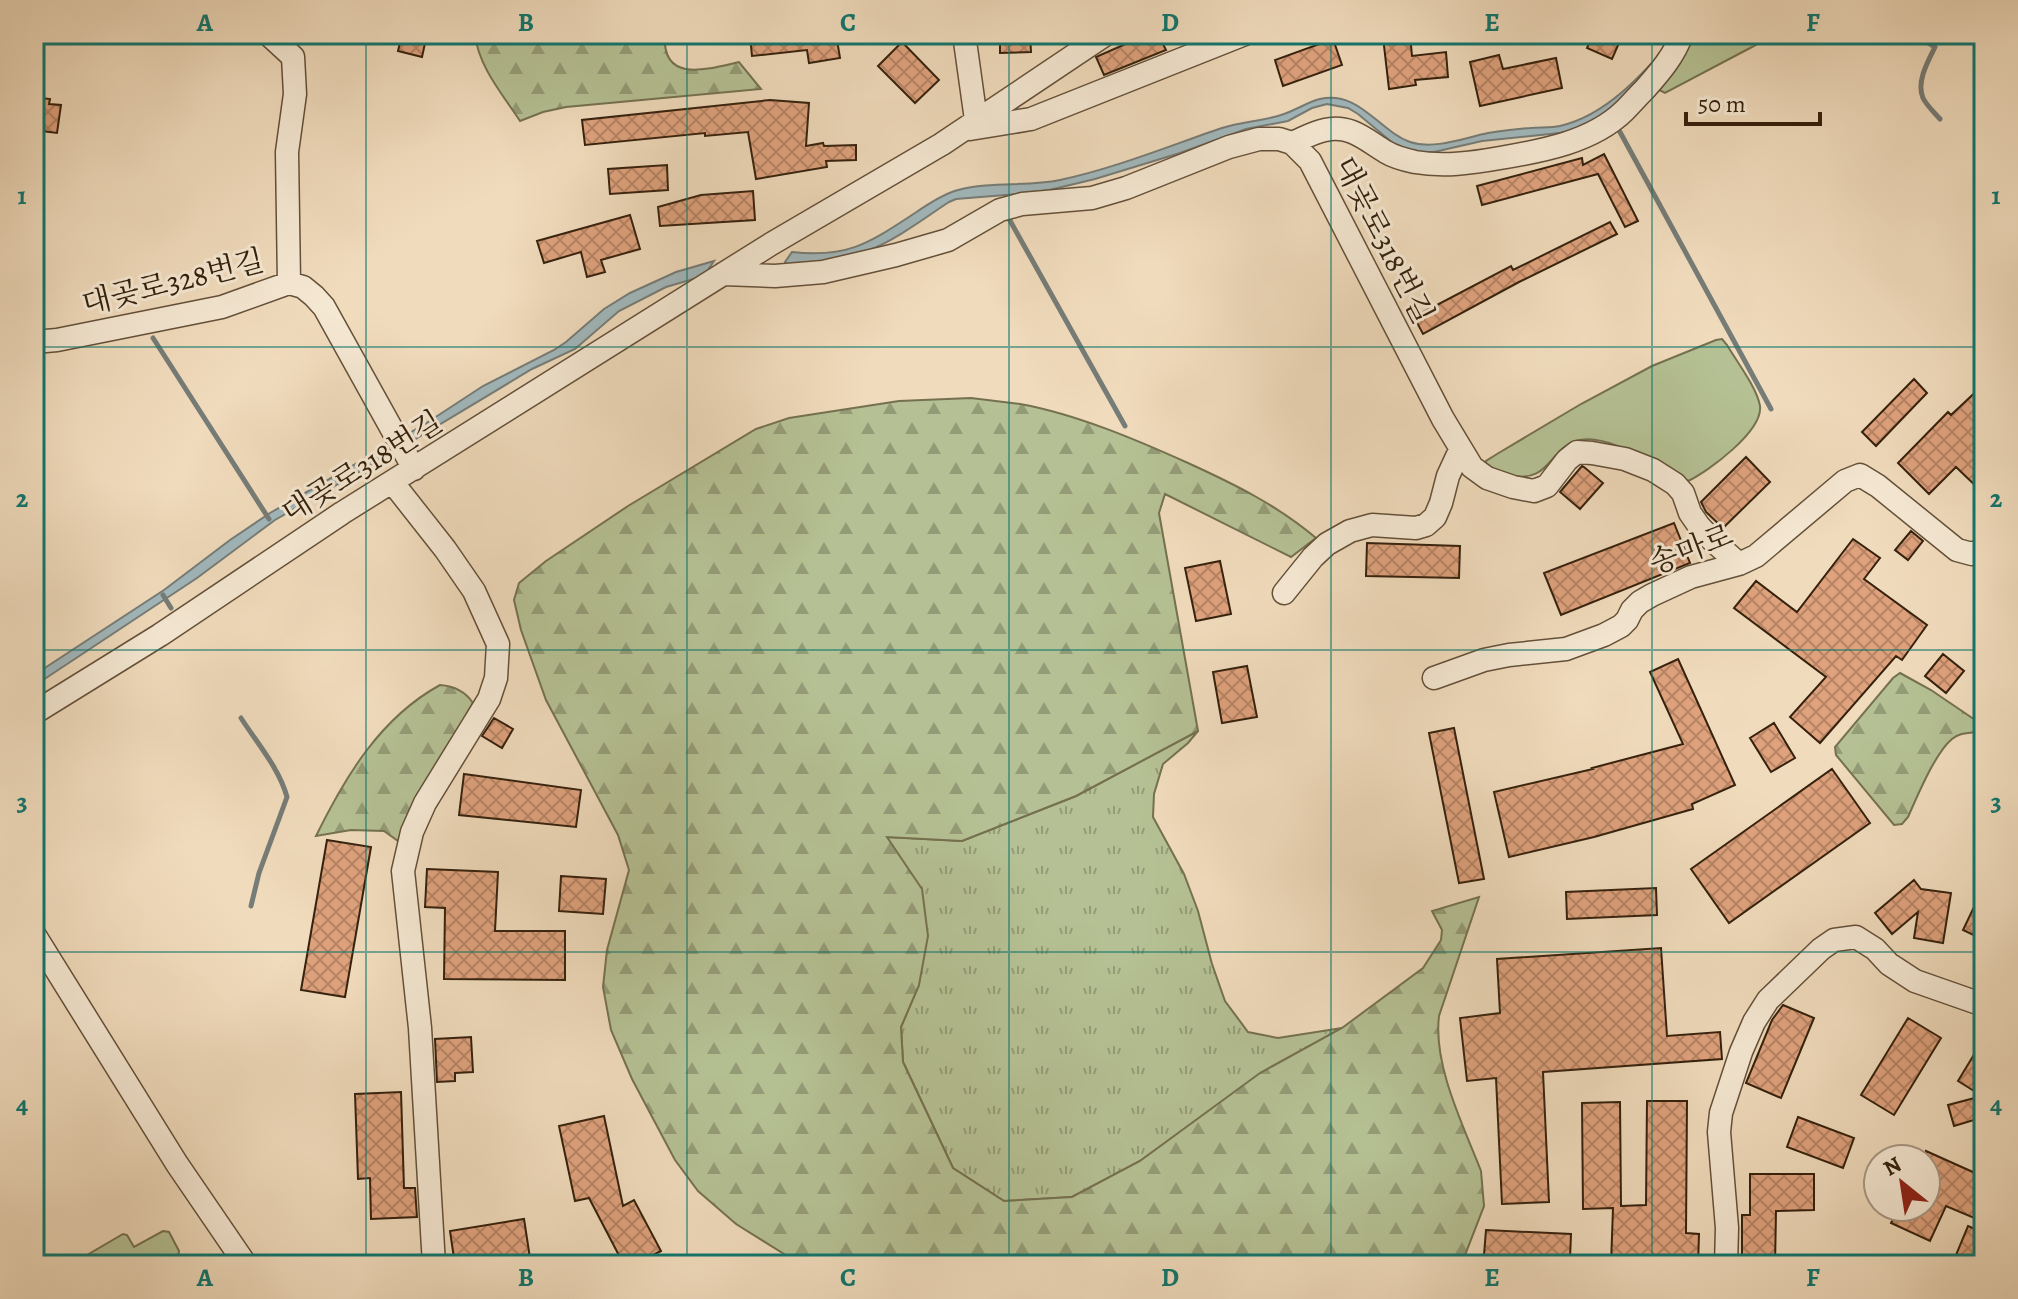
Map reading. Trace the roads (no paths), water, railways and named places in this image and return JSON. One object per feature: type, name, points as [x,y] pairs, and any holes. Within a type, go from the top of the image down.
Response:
[{"type":"street","points":[[268,34],[293,57]]},
{"type":"street","points":[[289,283],[287,152],[295,94],[293,57],[299,34]]},
{"type":"street","points":[[964,34],[969,125],[1031,119],[1245,34]]},
{"type":"street","name":"대곶로318번길","points":[[34,713],[393,483],[410,463],[969,125],[1106,34]]},
{"type":"street","points":[[1292,143],[1324,130],[1341,128],[1361,135],[1389,154],[1413,162],[1437,165],[1466,164],[1568,143],[1597,130],[1622,113],[1663,68],[1677,48],[1682,34]]},
{"type":"street","name":"대곶로318번길","points":[[723,274],[775,276],[823,272],[882,259],[948,240],[1000,210],[1022,204],[1092,198],[1126,188],[1229,147],[1259,139],[1279,139],[1292,143],[1310,161],[1460,450],[1472,467],[1487,478],[1534,491],[1547,486],[1577,452],[1625,459],[1653,470],[1675,484],[1683,493],[1690,513],[1699,526],[1739,564]]},
{"type":"street","name":"대곶로328번길","points":[[34,342],[222,307],[289,283],[303,287],[324,307],[410,463]]},
{"type":"street","points":[[1284,593],[1313,557],[1327,544],[1350,531],[1372,525],[1416,528],[1426,525],[1435,517],[1460,450]]},
{"type":"street","name":"송마로","points":[[1434,678],[1484,660],[1566,649],[1604,635],[1621,626],[1640,602],[1652,595],[1691,577],[1756,556],[1845,481],[1860,475],[1957,550],[1972,554],[1984,549]]},
{"type":"street","points":[[393,483],[474,591],[498,644],[496,678],[489,699],[425,803],[412,832],[403,871],[420,1028],[434,1265]]},
{"type":"street","points":[[34,934],[177,1164],[246,1265]]},
{"type":"street","points":[[1726,1265],[1727,1228],[1719,1132],[1721,1113],[1741,1052],[1768,1000],[1828,944],[1834,940],[1856,937],[1915,981],[1975,1002],[1984,1001]]},
{"type":"water","points":[[1678,34],[1617,106],[1569,132],[1482,141],[1434,152],[1419,152],[1394,144],[1348,108],[1327,104],[1288,121],[1246,129],[1095,179],[1041,192],[956,199],[888,241],[857,254],[817,262],[785,262],[792,252],[829,253],[858,246],[958,190],[1047,182],[1081,175],[1222,128],[1281,115],[1320,99],[1346,100],[1399,137],[1419,144],[1439,144],[1488,133],[1560,126],[1595,112],[1611,101],[1640,76]]},
{"type":"water","points":[[714,261],[704,276],[666,287],[619,311],[575,349],[532,369],[275,520],[197,578],[34,686],[34,675],[164,590],[270,513],[425,424],[483,386],[554,350],[604,309],[630,293],[676,272]]},
{"type":"waterway","points":[[1914,34],[1935,47],[1924,72],[1921,92],[1926,104],[1940,119]]},
{"type":"waterway","points":[[1620,132],[1771,409]]},
{"type":"waterway","points":[[1008,217],[1125,426]]},
{"type":"waterway","points":[[153,338],[269,519]]},
{"type":"waterway","points":[[163,595],[171,608]]},
{"type":"waterway","points":[[241,718],[273,766],[287,797],[259,873],[251,906]]}]
